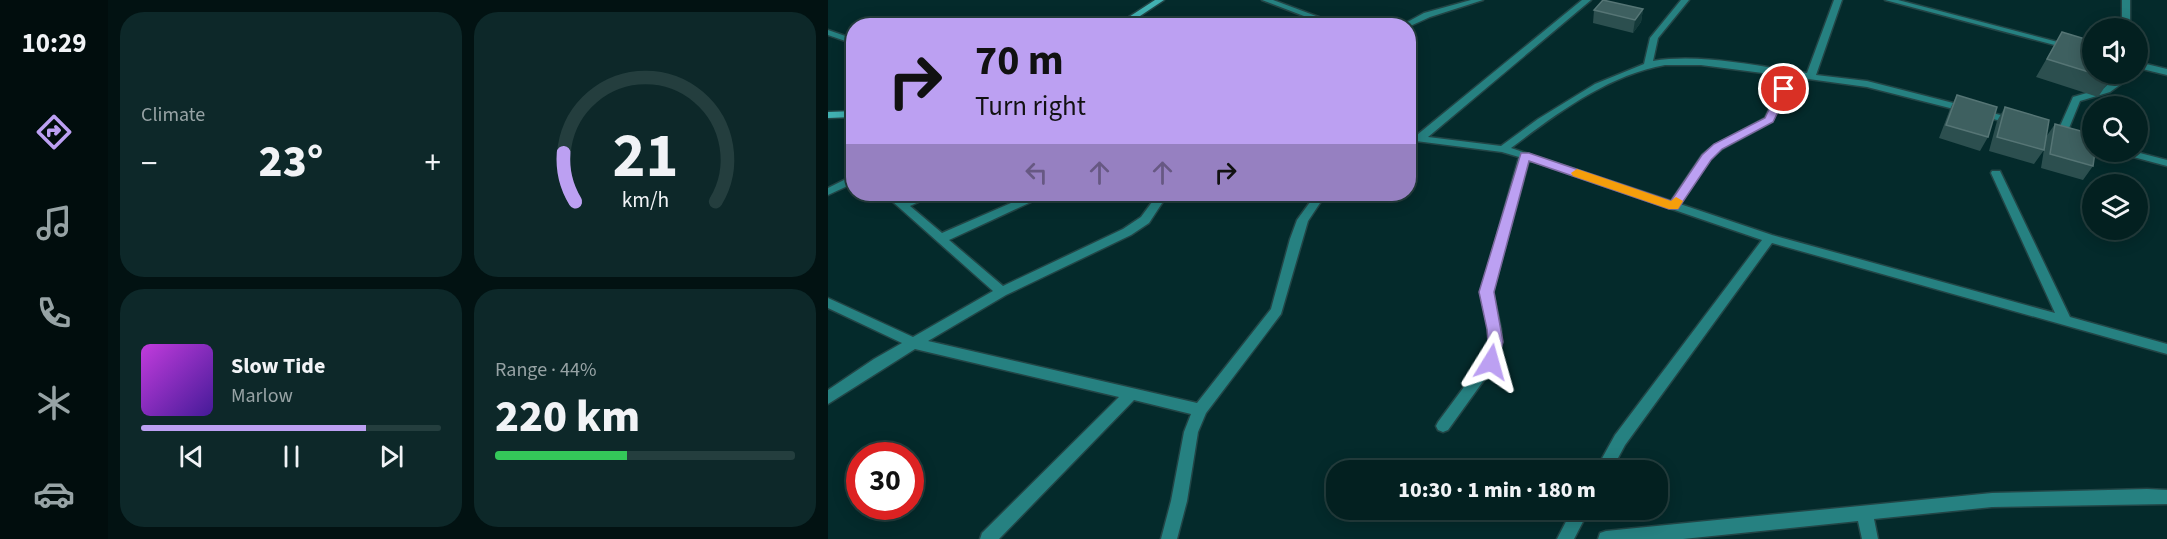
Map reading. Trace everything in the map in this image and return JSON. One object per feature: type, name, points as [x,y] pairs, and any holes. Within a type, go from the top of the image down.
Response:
[{"type":"main road","points":[[1132,18],[1160,0]]},
{"type":"main road","points":[[828,115],[846,114]]},
{"type":"street","points":[[1266,0],[1317,18]]},
{"type":"street","points":[[1416,20],[1479,0]]},
{"type":"street","points":[[1416,135],[1587,0]]},
{"type":"street","points":[[1647,65],[1654,38],[1685,0]]},
{"type":"street","points":[[1811,76],[1838,0]]},
{"type":"street","points":[[1889,0],[2082,50]]},
{"type":"street","points":[[2126,0],[2126,18]]},
{"type":"street","points":[[828,32],[846,39]]},
{"type":"street","points":[[1503,149],[1541,121],[1598,86],[1647,65],[1687,61],[1892,88],[2028,124]]},
{"type":"street","points":[[2148,67],[2167,72]]},
{"type":"street","points":[[1673,206],[1707,158],[1718,147],[1769,120],[1791,73]]},
{"type":"street","points":[[2062,134],[2076,99],[2109,91],[2118,84]]},
{"type":"street","points":[[2050,130],[2072,136]]},
{"type":"street","points":[[1416,137],[1503,149],[1525,155],[1769,238],[2167,349]]},
{"type":"street","points":[[1443,426],[1491,362],[1495,329],[1486,292],[1525,155]]},
{"type":"street","points":[[2148,158],[2167,163]]},
{"type":"street","points":[[1996,173],[2066,322]]},
{"type":"street","points":[[828,192],[846,182]]},
{"type":"street","points":[[900,201],[1002,292]]},
{"type":"street","points":[[904,204],[911,201]]},
{"type":"street","points":[[942,238],[1024,201]]},
{"type":"street","points":[[828,398],[912,343],[1002,292],[1127,232],[1145,220],[1158,201]]},
{"type":"street","points":[[1169,539],[1179,501],[1191,432],[1200,410],[1277,311],[1296,239],[1304,220],[1316,201]]},
{"type":"street","points":[[1609,460],[1620,440],[1769,238]]},
{"type":"street","points":[[828,303],[912,343],[1200,410]]},
{"type":"street","points":[[988,539],[1131,394]]},
{"type":"street","points":[[1606,539],[1717,532],[1864,512],[1992,500],[2167,497]]},
{"type":"street","points":[[1864,512],[1870,539]]},
{"type":"street","points":[[1565,539],[1575,520]]},
{"type":"building","points":[[1603,0],[1643,9],[1635,20],[1594,10]]},
{"type":"building","points":[[2062,32],[2082,38],[2082,70],[2047,59]]},
{"type":"building","points":[[1957,95],[1997,107],[1988,137],[1946,125]]},
{"type":"building","points":[[2005,107],[2049,120],[2044,150],[1997,137]]},
{"type":"building","points":[[2055,124],[2082,131],[2082,162],[2094,162],[2093,166],[2050,154]]},
{"type":"slow traffic","points":[[1577,173],[1673,206],[1676,201]]},
{"type":"route","points":[[1491,362],[1495,329],[1486,292],[1525,155],[1673,206],[1707,158],[1718,147],[1731,138],[1765,124],[1769,120],[1784,89]]}]
